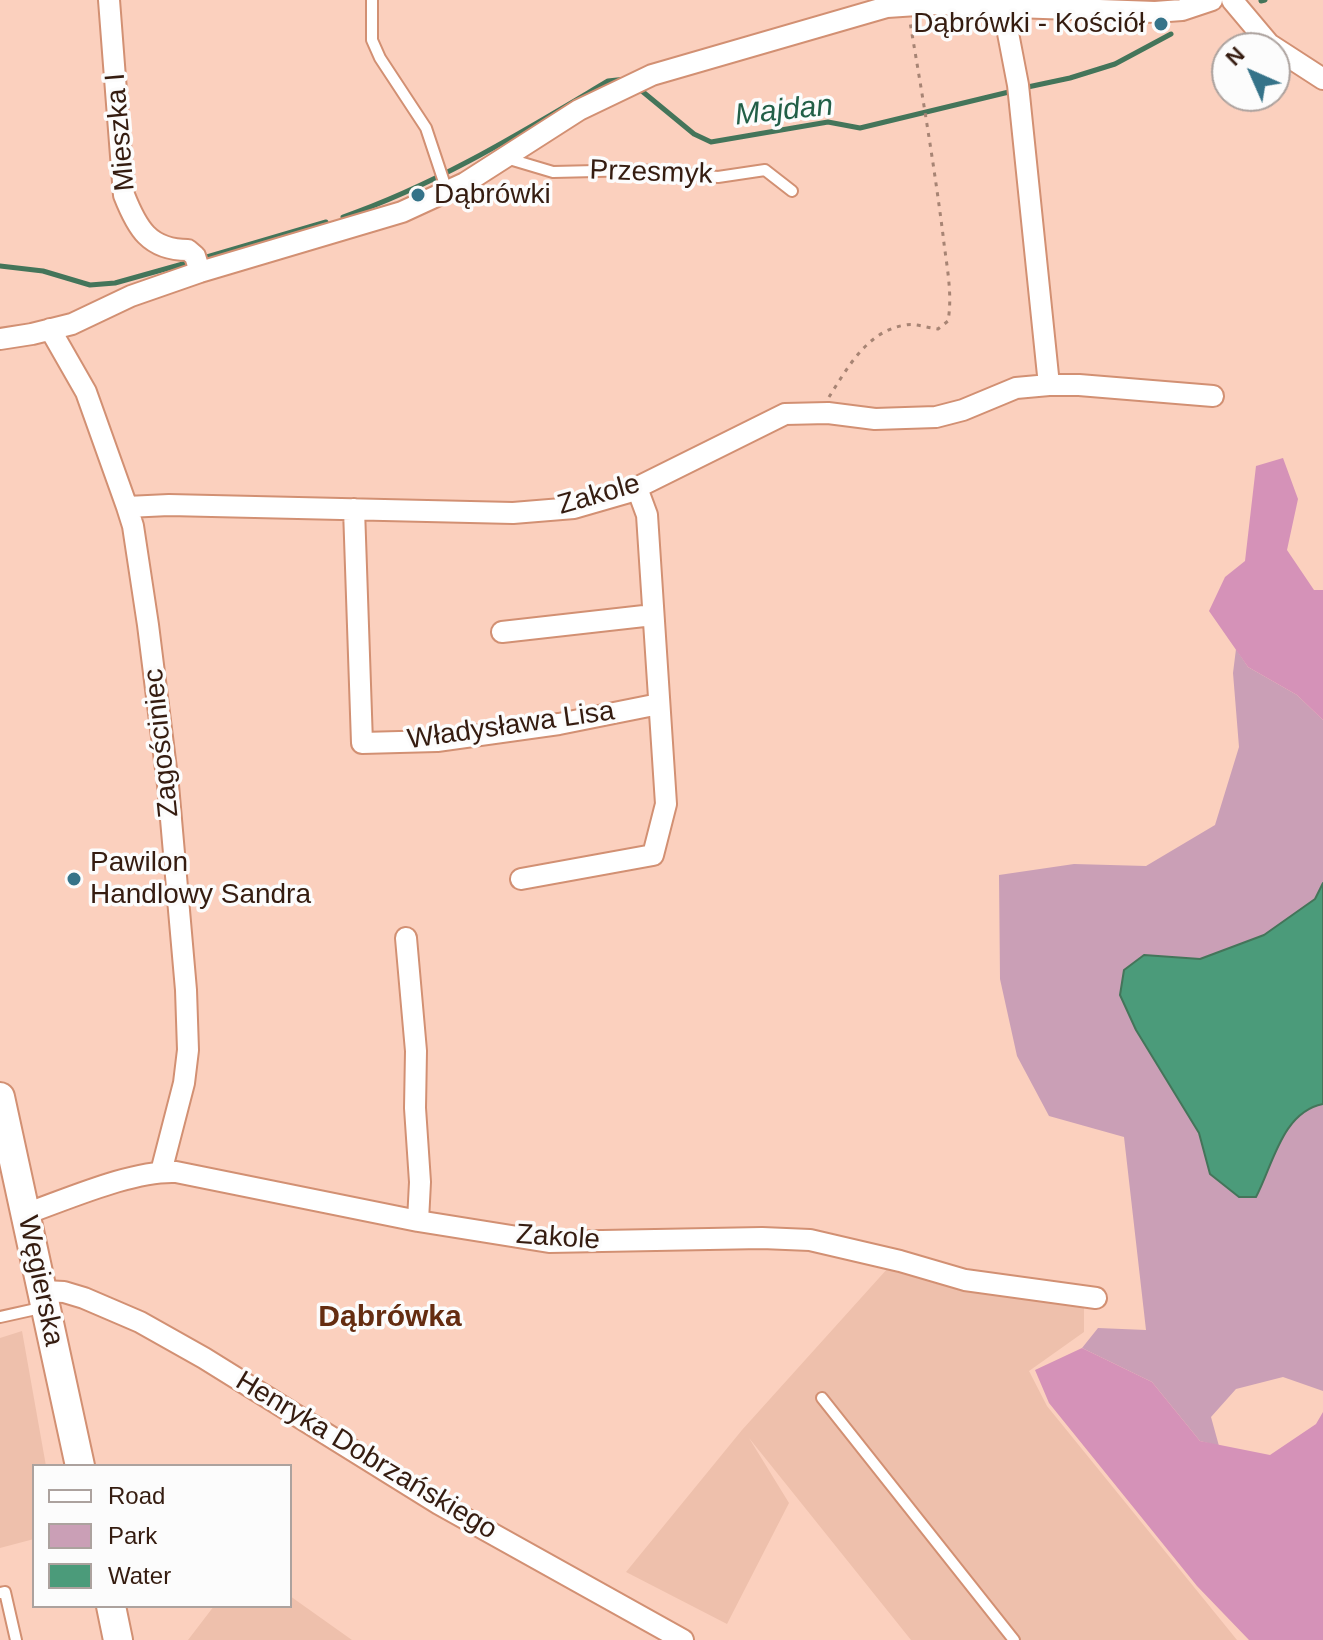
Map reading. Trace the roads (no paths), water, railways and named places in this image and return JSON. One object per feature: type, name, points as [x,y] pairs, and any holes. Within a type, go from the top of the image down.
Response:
[{"type":"main road","name":"Węgierska","points":[[0,1097],[80,1464]]},
{"type":"main road","points":[[111,1608],[118,1640]]},
{"type":"street","name":"Mieszka I","points":[[109,0],[124,195],[135,222],[153,242],[171,250],[188,250],[198,265]]},
{"type":"street","points":[[0,339],[72,324],[198,265],[402,212],[443,181],[465,183],[579,110],[652,75],[887,7],[1155,12],[1182,10],[1212,0]]},
{"type":"street","points":[[1232,0],[1269,44],[1323,79]]},
{"type":"street","points":[[1003,7],[1018,89],[1049,385]]},
{"type":"street","name":"Zagościniec","points":[[50,329],[86,392],[127,507],[133,526],[150,640],[168,785],[186,990],[188,1050],[184,1083],[161,1172]]},
{"type":"street","name":"Zakole","points":[[127,507],[169,505],[513,513],[574,508],[626,493],[785,414],[819,413],[875,419],[936,417],[963,410],[1016,388],[1049,385],[1213,396]]},
{"type":"street","points":[[521,879],[653,855],[666,804],[647,515],[637,488]]},
{"type":"street","name":"Władysława Lisa","points":[[354,509],[362,743],[437,741],[559,724],[659,704]]},
{"type":"street","points":[[502,632],[653,615]]},
{"type":"street","points":[[406,938],[416,1051],[415,1108],[420,1182],[418,1221]]},
{"type":"street","name":"Zakole","points":[[25,1214],[161,1172],[208,1177],[418,1221],[549,1242],[810,1240],[965,1280],[1096,1298]]},
{"type":"street","name":"Henryka Dobrzańskiego","points":[[44,1299],[64,1292],[140,1322],[204,1358],[439,1504],[683,1640]]},
{"type":"lane","points":[[372,0],[372,40],[380,58],[426,128],[443,181]]},
{"type":"lane","name":"Przesmyk","points":[[504,157],[553,172],[639,170],[718,177],[765,170],[792,191]]},
{"type":"lane","points":[[0,1317],[44,1299]]},
{"type":"lane","points":[[822,1398],[1014,1640]]},
{"type":"lane","points":[[0,1593],[5,1592],[16,1640]]},
{"type":"water","points":[[1323,883],[1323,1104],[1309,1109],[1288,1129],[1256,1197],[1239,1197],[1210,1174],[1199,1133],[1136,1030],[1120,995],[1124,970],[1144,955],[1200,959],[1264,935],[1315,899]]},
{"type":"waterway","name":"Majdan","points":[[1261,1],[1265,0]]},
{"type":"waterway","name":"Majdan","points":[[1023,88],[1115,64],[1171,34]]},
{"type":"waterway","name":"Majdan","points":[[343,217],[446,173],[608,81],[626,79]]},
{"type":"waterway","name":"Majdan","points":[[637,87],[694,134],[711,142],[828,122],[860,128],[1013,91]]},
{"type":"waterway","name":"Majdan","points":[[200,259],[326,222]]},
{"type":"waterway","name":"Majdan","points":[[0,266],[43,271],[90,285],[115,283],[190,262]]},
{"type":"place","name":"Dąbrówki - Kościół","points":[[1161,24]]},
{"type":"place","name":"Dąbrówki","points":[[418,195]]},
{"type":"place","name":"Pawilon Handlowy Sandra","points":[[74,879]]},
{"type":"district","name":"Dąbrówka","points":[[390,1318]]}]
